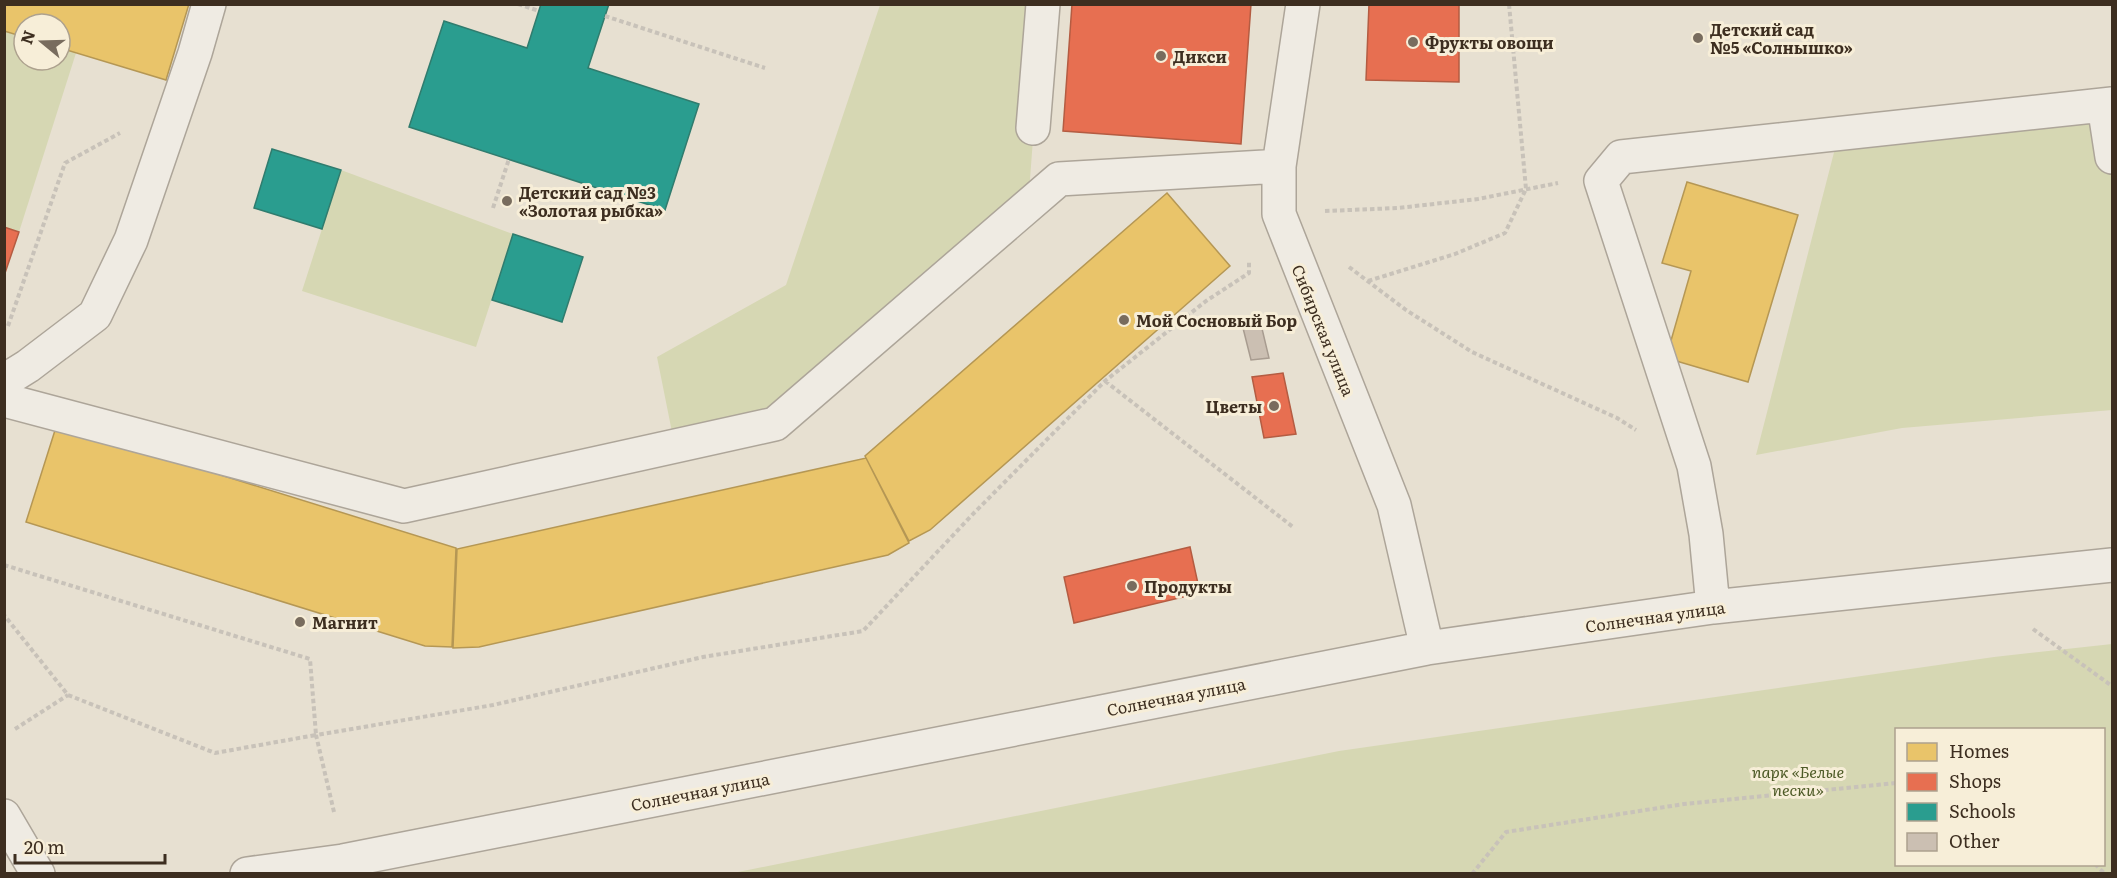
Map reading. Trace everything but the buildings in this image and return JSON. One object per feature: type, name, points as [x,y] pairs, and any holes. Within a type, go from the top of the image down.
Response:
[{"type":"street","points":[[4,381],[28,366],[95,315],[130,240],[209,4]]},
{"type":"street","points":[[1034,128],[1043,4]]},
{"type":"street","name":"Сибирская улица","points":[[1303,4],[1279,166],[1279,214],[1394,505],[1427,648]]},
{"type":"street","points":[[1713,607],[1706,534],[1694,466],[1601,181],[1621,158],[2108,104],[2112,157]]},
{"type":"street","points":[[4,400],[404,506],[775,424],[1059,179],[1279,166]]},
{"type":"street","name":"Солнечная улица","points":[[247,873],[343,861],[1427,648],[1713,607],[2112,565]]},
{"type":"street","points":[[4,816],[38,873]]},
{"type":"path","points":[[518,4],[539,11]]},
{"type":"path","points":[[1368,281],[1455,254],[1505,233],[1527,189],[1509,4]]},
{"type":"path","points":[[605,16],[765,68]]},
{"type":"path","points":[[4,335],[65,163],[178,101]]},
{"type":"path","points":[[493,208],[509,159]]},
{"type":"path","points":[[1279,214],[1398,207],[1478,199],[1558,183],[1601,181]]},
{"type":"path","points":[[4,615],[68,695],[215,753],[493,705],[703,657],[863,631],[973,513],[1105,381],[1206,301],[1249,273],[1248,252]]},
{"type":"path","points":[[1341,261],[1406,310],[1472,352],[1617,418],[1694,466]]},
{"type":"path","points":[[1105,381],[1293,527]]},
{"type":"path","points":[[4,565],[310,659],[316,735],[334,812]]},
{"type":"path","points":[[2033,629],[2112,686]]},
{"type":"path","points":[[15,729],[68,695]]},
{"type":"path","points":[[1472,873],[1506,832],[1684,804],[1895,783]]},
{"type":"green space","points":[[880,5],[1043,5],[1028,206],[775,424],[675,447],[657,357],[786,285]]},
{"type":"green space","points":[[4,31],[12,33],[12,72],[70,72],[19,232],[5,227]]},
{"type":"green space","points":[[72,52],[76,53],[72,66]]},
{"type":"green space","points":[[2104,105],[2112,157],[2112,410],[1902,428],[1756,455],[1839,133]]},
{"type":"green space","points":[[341,170],[513,234],[476,347],[302,291]]},
{"type":"green space","name":"парк «Белые пески»","points":[[2112,644],[2112,873],[733,873],[1339,751],[1994,657]]},
{"type":"place","name":"Детский сад №5 «Солнышко»","points":[[1698,38]]},
{"type":"place","name":"Фрукты овощи","points":[[1413,42]]},
{"type":"place","name":"Дикси","points":[[1161,56]]},
{"type":"place","name":"Детский сад №3 «Золотая рыбка»","points":[[507,201]]},
{"type":"place","name":"Мой Сосновый Бор","points":[[1124,320]]},
{"type":"place","name":"Цветы","points":[[1274,406]]},
{"type":"place","name":"Продукты","points":[[1132,586]]},
{"type":"place","name":"Магнит","points":[[300,622]]}]
